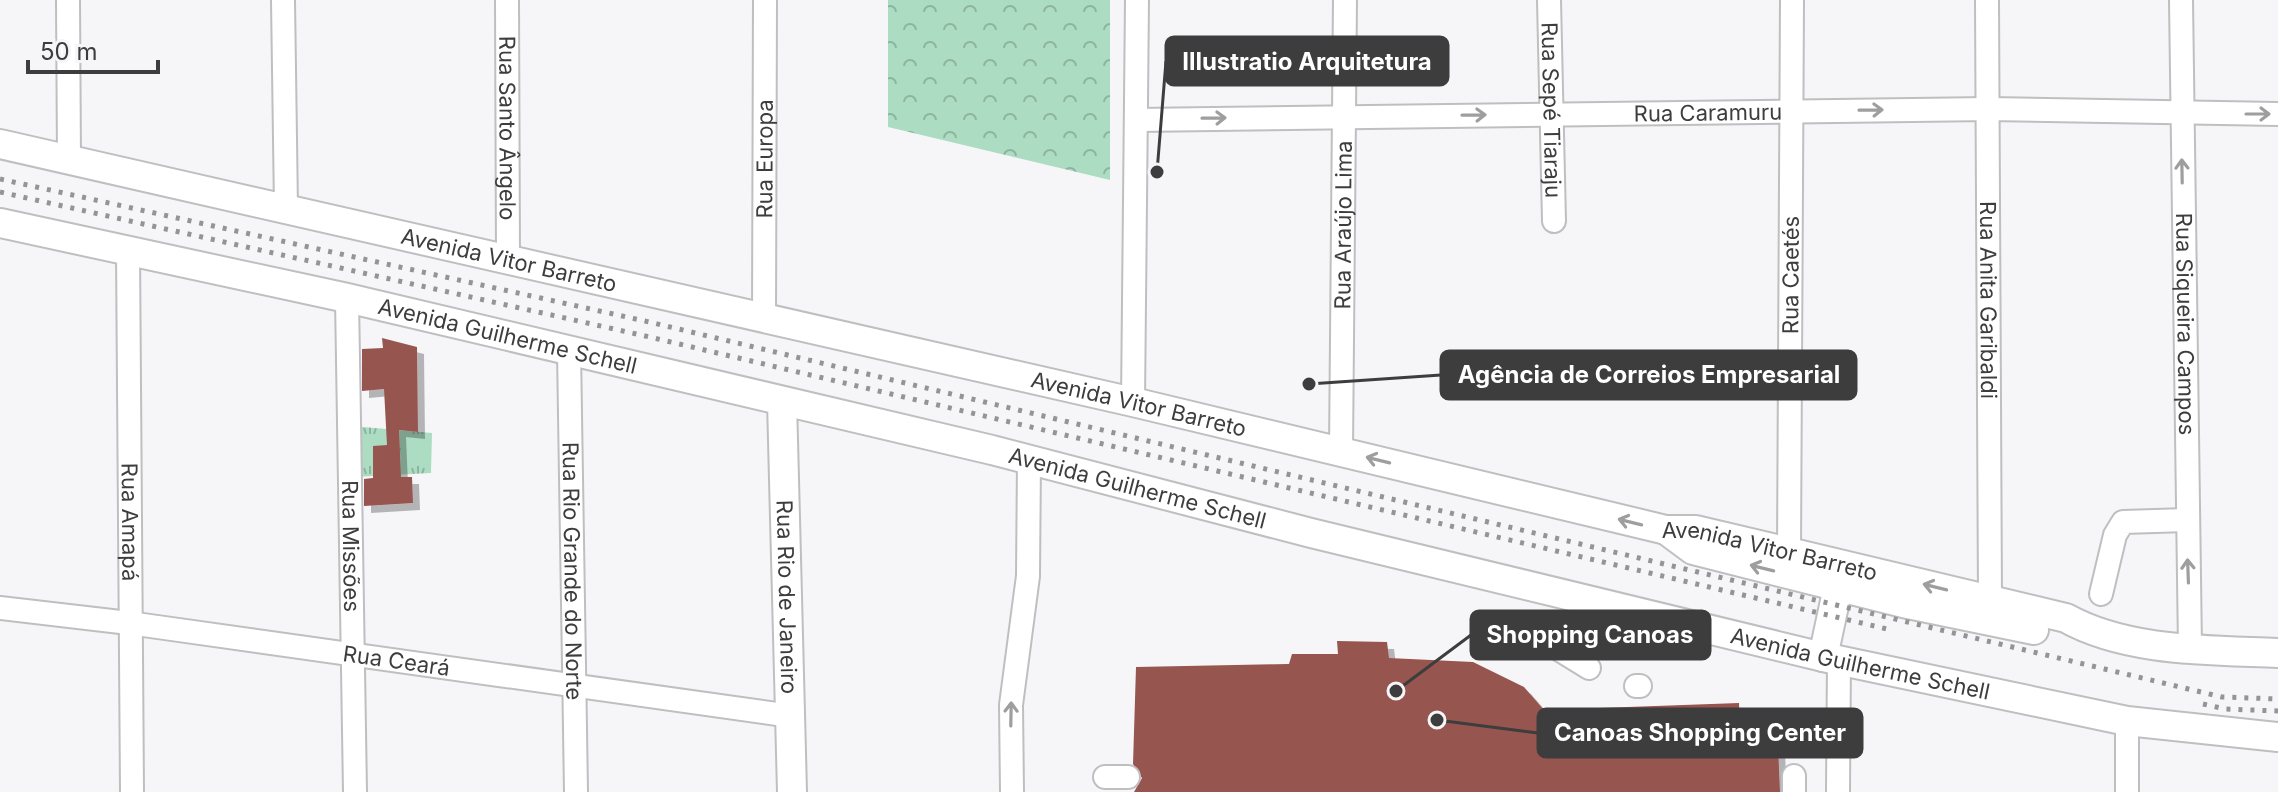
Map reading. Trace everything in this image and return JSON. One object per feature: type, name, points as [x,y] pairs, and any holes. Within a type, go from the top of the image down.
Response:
[{"type":"main road","name":"Avenida Vitor Barreto","points":[[0,144],[508,257],[1666,530],[1696,530],[1789,551],[2066,618],[2094,634],[2190,649],[2278,653]]},
{"type":"main road","name":"Avenida Guilherme Schell","points":[[0,223],[347,298],[1029,459],[1311,533],[1831,658],[2127,721],[2278,737]]},
{"type":"main road","name":"Rua Rio de Janeiro","points":[[782,401],[792,792]]},
{"type":"main road","points":[[1666,530],[1693,550],[1846,589],[2062,636],[2094,634]]},
{"type":"main road","points":[[1831,658],[1846,589]]},
{"type":"street","points":[[68,0],[69,160]]},
{"type":"street","points":[[283,0],[286,208]]},
{"type":"street","name":"Rua Santo Ângelo","points":[[507,0],[508,257]]},
{"type":"street","name":"Rua Europa","points":[[764,319],[765,0]]},
{"type":"street","points":[[1133,402],[1137,0]]},
{"type":"street","name":"Rua Araújo Lima","points":[[1341,451],[1345,0]]},
{"type":"street","name":"Rua Sepé Tiaraju","points":[[1549,0],[1554,221]]},
{"type":"street","name":"Rua Caetés","points":[[1789,551],[1792,0]]},
{"type":"street","name":"Rua Anita Garibaldi","points":[[1987,0],[1990,600]]},
{"type":"street","name":"Rua Siqueira Campos","points":[[2181,0],[2190,649]]},
{"type":"street","name":"Rua Caramuru","points":[[1136,120],[1989,109],[2278,114]]},
{"type":"street","name":"Rua Amapá","points":[[128,250],[132,792]]},
{"type":"street","name":"Rua Missões","points":[[347,298],[355,792]]},
{"type":"street","name":"Rua Rio Grande do Norte","points":[[569,351],[576,792]]},
{"type":"street","points":[[1012,792],[1011,705],[1028,576],[1029,459]]},
{"type":"street","points":[[2101,594],[2115,535],[2123,522],[2187,520]]},
{"type":"street","name":"Rua Ceará","points":[[0,608],[129,623],[791,716]]},
{"type":"street","points":[[1555,647],[1589,668]]},
{"type":"street","points":[[1831,658],[1838,792]]},
{"type":"street","points":[[2127,721],[2127,792]]},
{"type":"street","points":[[1105,777],[1128,777]]},
{"type":"green space","points":[[888,0],[1110,0],[1110,180],[888,127]]},
{"type":"green space","points":[[352,426],[432,433],[431,473],[353,477]]},
{"type":"building","points":[[382,338],[417,347],[418,432],[399,430],[401,477],[412,477],[413,503],[364,506],[364,479],[373,478],[373,446],[387,445],[384,389],[362,391],[362,349],[383,348]]},
{"type":"building","points":[[1337,641],[1387,642],[1389,658],[1473,662],[1524,687],[1544,710],[1739,703],[1740,730],[1753,743],[1778,745],[1780,792],[1134,792],[1142,778],[1133,764],[1136,667],[1289,664],[1292,654],[1338,654]]},
{"type":"railway","points":[[0,179],[645,321],[2222,697],[2278,699]]},
{"type":"railway","points":[[0,192],[641,335],[1887,629]]},
{"type":"railway","points":[[2203,704],[2225,709],[2278,711]]},
{"type":"place","name":"Illustratio Arquitetura","points":[[1157,172]]},
{"type":"place","name":"Agência de Correios Empresarial","points":[[1309,384]]},
{"type":"place","name":"Shopping Canoas","points":[[1396,691]]},
{"type":"place","name":"Canoas Shopping Center","points":[[1437,720]]}]
